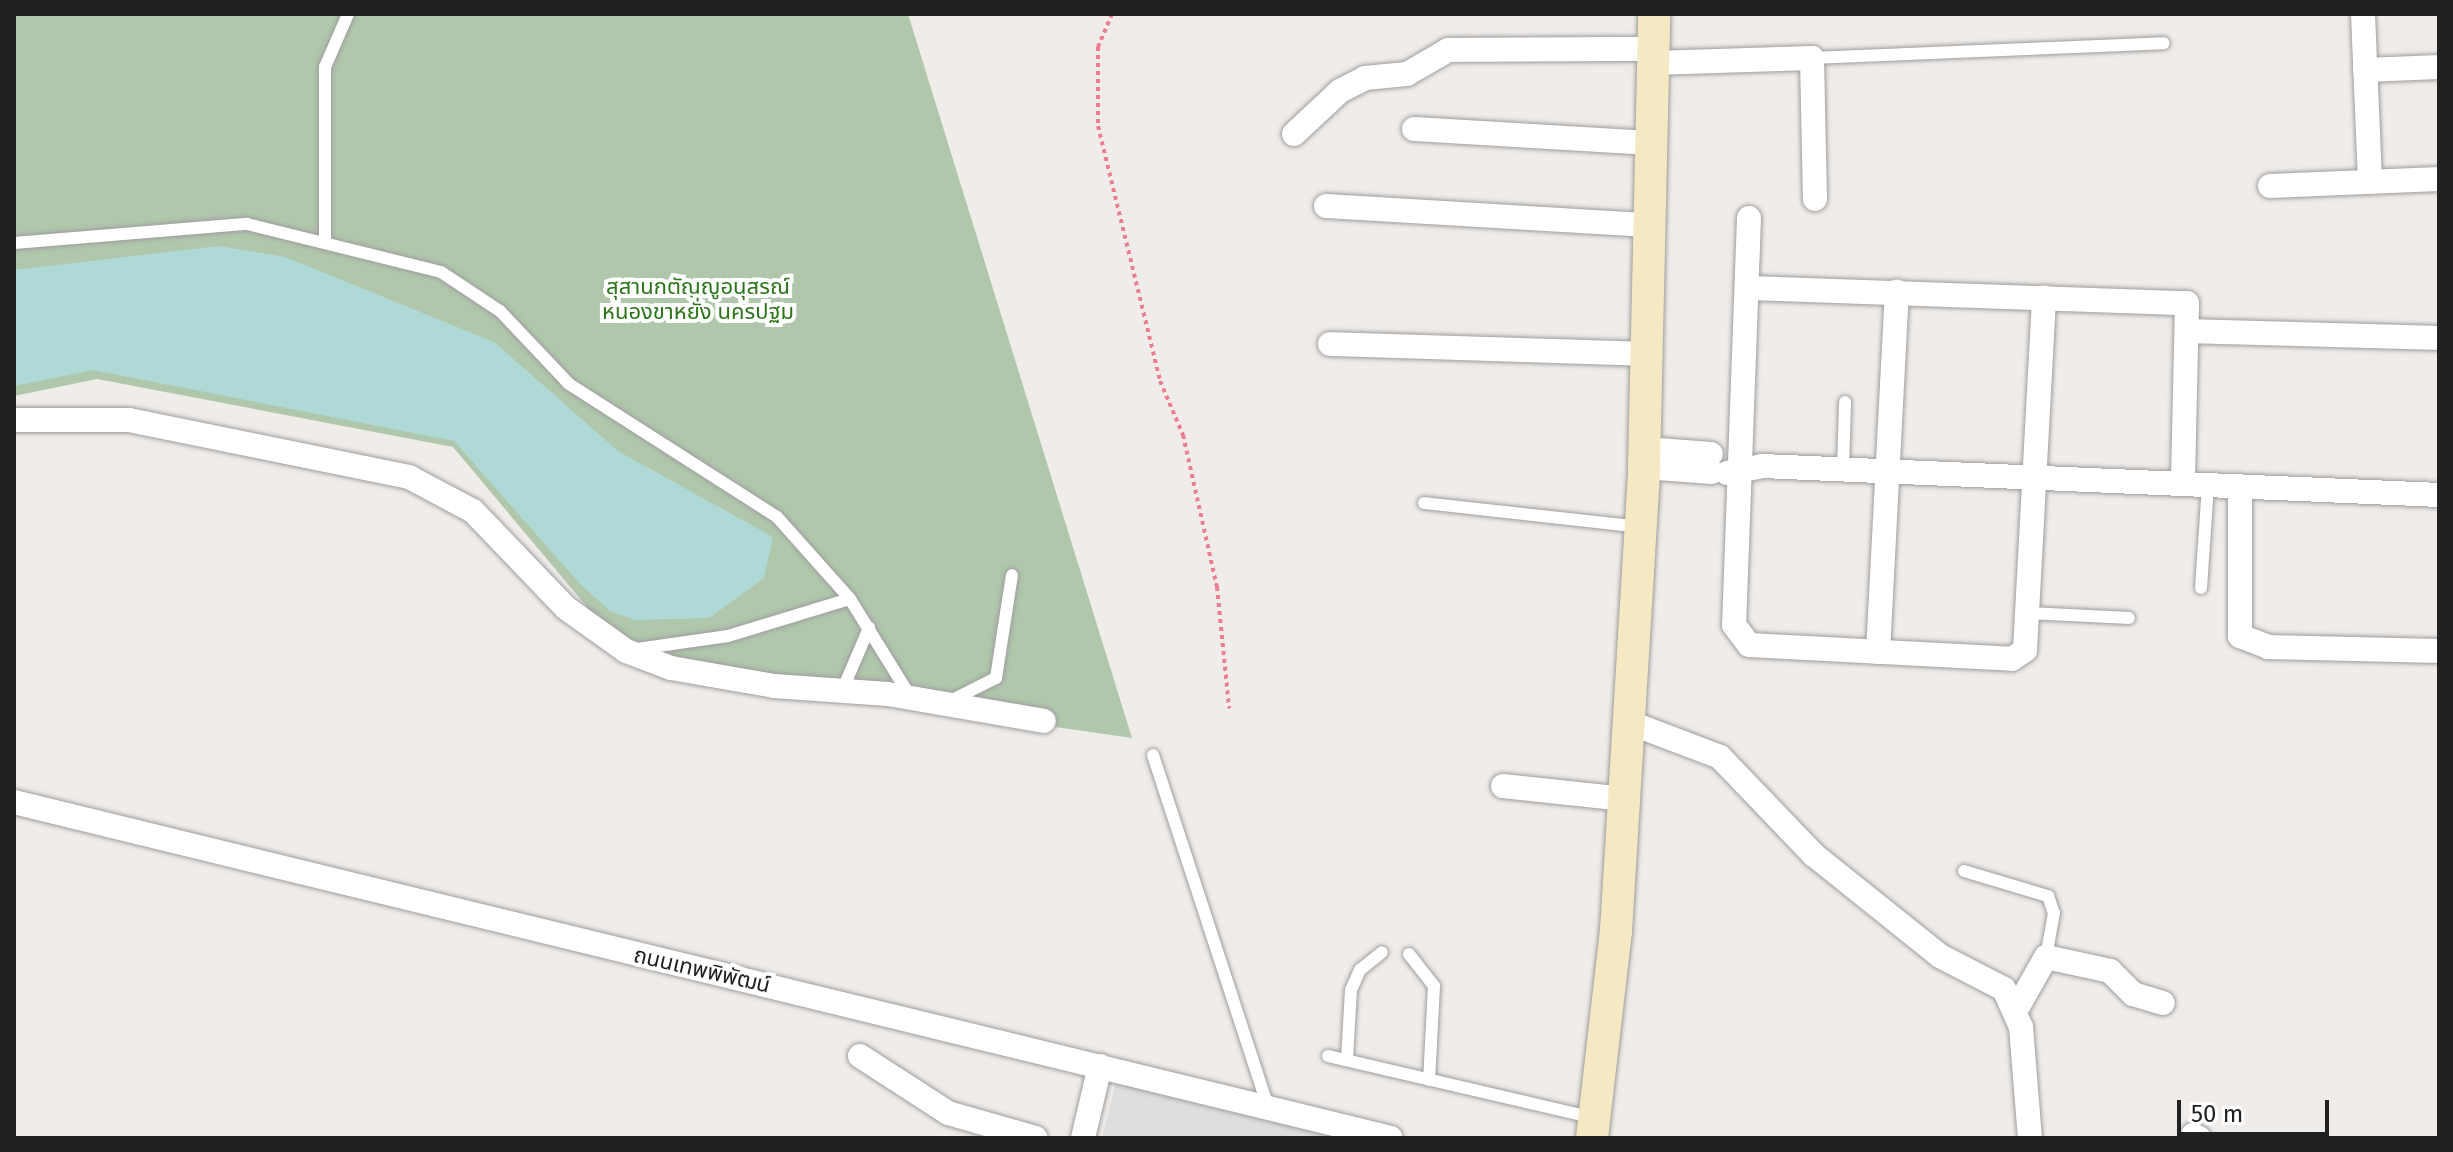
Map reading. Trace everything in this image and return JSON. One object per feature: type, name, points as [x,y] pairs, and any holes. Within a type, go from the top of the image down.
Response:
[{"type":"main road","points":[[1593,1128],[1624,799],[1644,458],[1654,14]]},
{"type":"street","points":[[2363,14],[2370,182]]},
{"type":"street","points":[[1294,134],[1340,91],[1365,78],[1407,74],[1448,50],[1812,58],[1815,199]]},
{"type":"street","points":[[2365,70],[2439,67]]},
{"type":"street","points":[[1414,129],[1651,143]]},
{"type":"street","points":[[2270,186],[2439,179]]},
{"type":"street","points":[[1326,206],[1648,225]]},
{"type":"street","points":[[1749,218],[1747,288],[1731,464],[1734,625],[1740,642],[2012,659],[2025,650],[2044,298]]},
{"type":"street","points":[[1747,288],[2187,303],[2183,484]]},
{"type":"street","points":[[1878,652],[1897,291]]},
{"type":"street","points":[[2188,331],[2439,338]]},
{"type":"street","points":[[1330,344],[1646,354]]},
{"type":"street","points":[[14,420],[129,420],[409,477],[473,511],[566,608],[626,651],[671,668],[1044,721]]},
{"type":"street","points":[[1644,458],[2034,479],[2439,495]]},
{"type":"street","points":[[2240,486],[2240,636],[2268,647],[2439,651]]},
{"type":"street","points":[[1628,722],[1720,757],[1814,855],[1940,956],[1995,981],[2016,1010],[2030,1138]]},
{"type":"street","points":[[1503,786],[1624,799]]},
{"type":"street","name":"ถนนเทพพิพัฒน์","points":[[14,802],[1391,1138]]},
{"type":"street","points":[[2016,1010],[2046,957],[2110,971],[2133,994],[2163,1003]]},
{"type":"street","points":[[860,1056],[948,1113],[1036,1138]]},
{"type":"street","points":[[1083,1138],[1100,1066]]},
{"type":"lane","points":[[325,243],[325,67],[348,14]]},
{"type":"lane","points":[[1812,58],[2164,43]]},
{"type":"lane","points":[[14,243],[247,224],[441,272],[479,294],[569,384],[777,517],[850,599],[923,702],[973,694],[996,678],[1012,575]]},
{"type":"lane","points":[[1843,470],[1845,402]]},
{"type":"lane","points":[[2201,588],[2208,485]]},
{"type":"lane","points":[[1424,503],[1640,527]]},
{"type":"lane","points":[[626,651],[728,636],[850,599]]},
{"type":"lane","points":[[2029,613],[2129,618]]},
{"type":"lane","points":[[842,691],[869,628]]},
{"type":"lane","points":[[1153,755],[1268,1106]]},
{"type":"lane","points":[[1964,871],[2048,896],[2054,913],[2046,957]]},
{"type":"lane","points":[[1347,1059],[1344,1022],[1360,970],[1382,952]]},
{"type":"lane","points":[[1409,954],[1434,986],[1437,1037],[1429,1080]]},
{"type":"lane","points":[[1328,1056],[1429,1080],[1593,1128]]},
{"type":"path","points":[[1112,14],[1098,47],[1098,126],[1160,381],[1183,435],[1217,587],[1229,708]]},
{"type":"shaded area","points":[[1117,1078],[1349,1138],[1102,1138]]},
{"type":"green space","name":"สุสานกตัญญูอนุสรณ์ หนองขาหยั่ง นครปฐม","points":[[14,14],[908,14],[1132,738],[760,684],[668,662],[608,632],[453,447],[97,379],[14,396]]},
{"type":"water","points":[[219,246],[285,257],[494,342],[618,451],[773,537],[764,578],[709,618],[635,620],[610,611],[581,585],[454,441],[93,370],[14,386],[14,270]]}]
